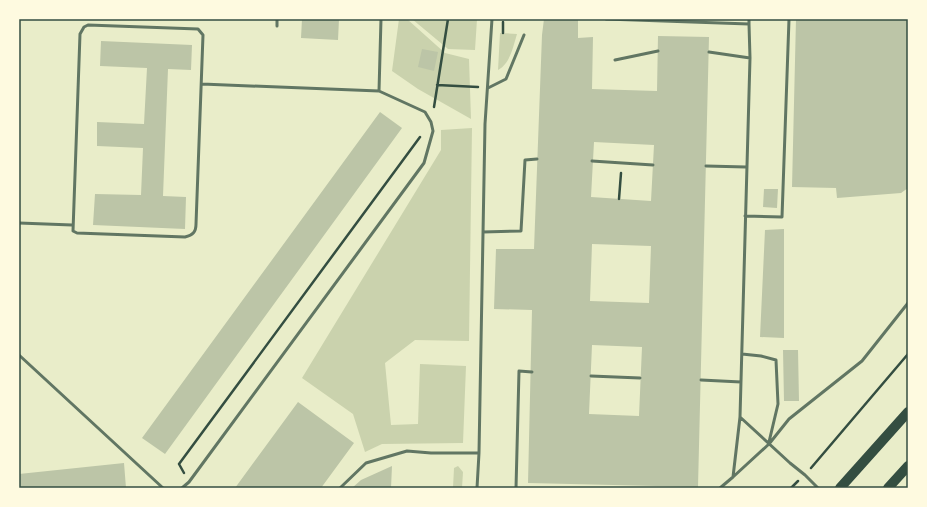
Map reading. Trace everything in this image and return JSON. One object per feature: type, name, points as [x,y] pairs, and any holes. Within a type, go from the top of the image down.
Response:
[{"type":"main road","points":[[840,488],[908,412]]},
{"type":"main road","points":[[888,488],[908,466]]},
{"type":"lane","points":[[277,19],[277,26]]},
{"type":"lane","points":[[379,91],[381,19]]},
{"type":"lane","points":[[476,488],[479,453],[485,124],[492,19]]},
{"type":"lane","points":[[606,19],[749,24]]},
{"type":"lane","points":[[733,477],[740,417],[750,58],[749,19]]},
{"type":"lane","points":[[745,216],[782,217],[789,19]]},
{"type":"lane","points":[[88,25],[198,29],[203,34],[204,39],[196,230],[192,236],[186,237],[77,233],[73,231],[72,225],[80,34],[84,27],[88,25]]},
{"type":"lane","points":[[488,88],[506,78],[524,35]]},
{"type":"lane","points":[[615,60],[658,51]]},
{"type":"lane","points":[[709,52],[750,58]]},
{"type":"lane","points":[[182,488],[189,482],[424,163],[433,131],[431,122],[425,112],[379,91],[202,84]]},
{"type":"lane","points":[[483,232],[521,231],[525,160],[537,159]]},
{"type":"lane","points":[[592,161],[653,164]]},
{"type":"lane","points":[[706,166],[746,167]]},
{"type":"lane","points":[[19,223],[72,225]]},
{"type":"lane","points":[[720,488],[769,444],[789,419],[862,361],[908,303]]},
{"type":"lane","points":[[742,354],[761,356],[776,360],[778,404],[769,444]]},
{"type":"lane","points":[[19,355],[163,488]]},
{"type":"lane","points":[[516,488],[519,371],[532,372]]},
{"type":"lane","points":[[591,376],[640,378]]},
{"type":"lane","points":[[701,380],[741,382]]},
{"type":"lane","points":[[740,417],[818,488]]},
{"type":"lane","points":[[340,488],[366,463],[407,450],[431,453],[479,453]]},
{"type":"path","points":[[189,482],[179,464],[431,122],[448,19]]},
{"type":"path","points":[[503,19],[503,33]]},
{"type":"path","points":[[437,85],[488,88]]},
{"type":"path","points":[[619,199],[622,162]]},
{"type":"path","points":[[791,488],[805,475],[908,354]]},
{"type":"green space","points":[[399,19],[407,19],[445,53],[469,59],[471,119],[418,89],[392,71]]},
{"type":"green space","points":[[412,19],[477,19],[475,50],[448,49]]},
{"type":"green space","points":[[500,33],[517,34],[508,59],[498,70]]},
{"type":"green space","points":[[472,128],[469,341],[415,340],[385,363],[391,425],[418,424],[420,364],[466,366],[463,443],[382,444],[365,452],[353,414],[302,378],[441,150],[441,130]]},
{"type":"green space","points":[[458,466],[463,472],[462,488],[453,488],[454,468]]},
{"type":"building","points":[[302,19],[339,19],[338,40],[301,38]]},
{"type":"building","points":[[544,19],[578,19],[578,38],[593,37],[592,89],[657,91],[658,36],[709,37],[698,487],[528,483],[532,310],[494,309],[496,249],[534,249],[542,35]],"holes":[[[594,142],[654,145],[651,201],[591,197]],[[592,244],[651,246],[649,303],[590,301]],[[592,345],[642,347],[639,416],[589,414]]]},
{"type":"building","points":[[796,19],[908,19],[908,188],[901,193],[837,198],[836,188],[792,187]]},
{"type":"building","points":[[101,41],[192,45],[191,70],[168,69],[163,196],[186,197],[185,229],[93,225],[95,194],[141,195],[143,148],[97,146],[97,122],[144,124],[147,68],[100,66]]},
{"type":"building","points":[[422,49],[438,52],[434,71],[418,67]]},
{"type":"building","points":[[380,112],[402,128],[165,454],[142,438]]},
{"type":"building","points":[[764,189],[778,189],[777,208],[763,207]]},
{"type":"building","points":[[784,229],[784,338],[760,337],[765,230]]},
{"type":"building","points":[[783,350],[798,350],[799,401],[784,401]]},
{"type":"building","points":[[298,402],[354,443],[321,488],[235,488]]},
{"type":"building","points":[[124,463],[126,488],[19,488],[19,474]]},
{"type":"building","points":[[392,466],[391,488],[352,488],[361,480]]}]
